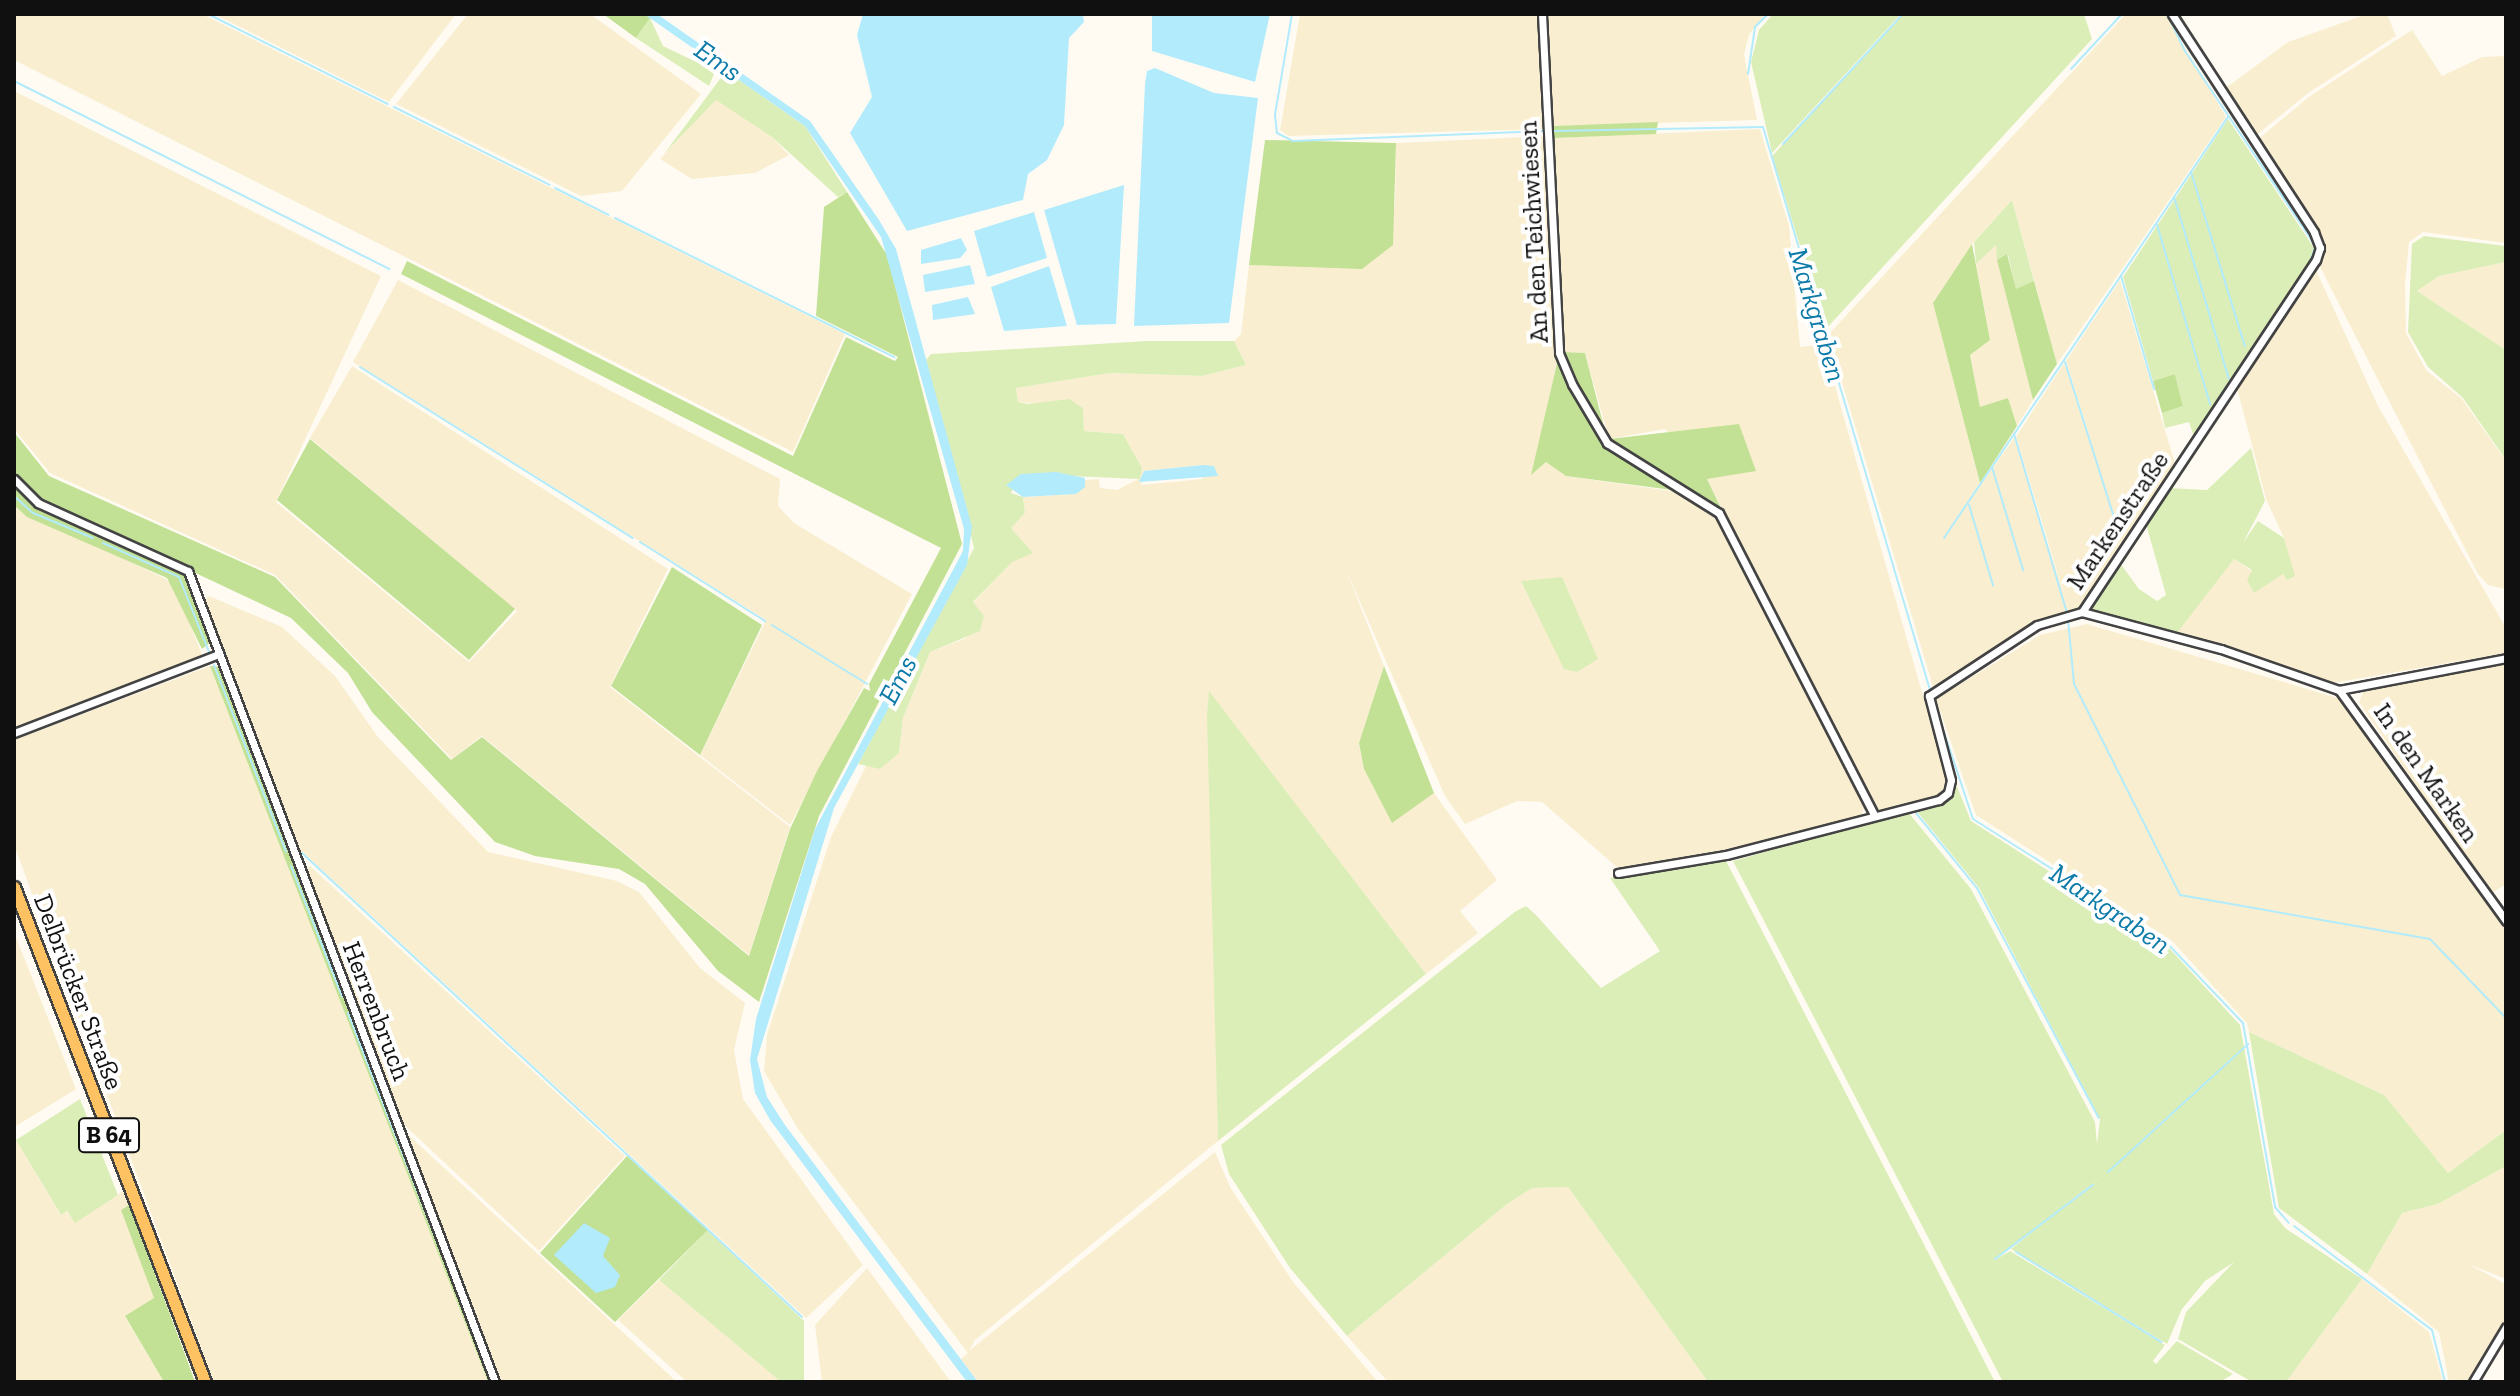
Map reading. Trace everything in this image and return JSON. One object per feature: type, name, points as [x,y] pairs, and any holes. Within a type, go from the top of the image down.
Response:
[{"type":"main road","name":"Delbrücker Straße","points":[[14,887],[205,1382]]},
{"type":"street","name":"An den Teichwiesen","points":[[1542,14],[1551,139],[1559,353],[1572,384],[1607,443],[1719,513],[1874,815]]},
{"type":"street","name":"Markenstraße","points":[[1618,873],[1726,855],[1939,800],[1948,793],[1951,780],[1929,696],[2037,625],[2082,612],[2320,248],[2172,14]]},
{"type":"street","name":"Herrenbruch","points":[[14,479],[38,503],[188,571],[495,1382]]},
{"type":"street","name":"In den Marken","points":[[2082,612],[2221,649],[2339,690],[2506,658]]},
{"type":"street","points":[[14,733],[219,654]]},
{"type":"street","name":"In den Marken","points":[[2339,690],[2506,921]]},
{"type":"street","points":[[2473,1382],[2504,1339],[2506,1327]]},
{"type":"shaded area","points":[[14,14],[202,14],[845,334],[793,452],[14,60]]},
{"type":"shaded area","points":[[214,14],[456,14],[389,102]]},
{"type":"shaded area","points":[[468,14],[590,14],[701,94],[622,191],[581,196],[396,104]]},
{"type":"shaded area","points":[[1300,14],[1537,14],[1547,129],[1288,136],[1280,130]]},
{"type":"shaded area","points":[[1548,14],[1765,14],[1749,35],[1744,55],[1757,120],[1553,126]]},
{"type":"shaded area","points":[[2126,14],[2165,14],[2226,117],[2057,364],[2012,200],[1972,244],[1933,303],[1980,483],[1943,539],[2014,438],[2069,610],[2016,437],[2064,363],[2094,450],[2066,361],[2120,280],[2176,467],[2078,610],[2040,621],[1933,687],[1828,335]]},
{"type":"shaded area","points":[[2367,14],[2387,14],[2396,36],[2307,94],[2254,137],[2223,90],[2288,42]]},
{"type":"shaded area","points":[[2412,30],[2442,76],[2482,57],[2506,56],[2506,243],[2423,232],[2409,242],[2405,285],[2406,333],[2426,370],[2462,399],[2506,461],[2506,589],[2488,585],[2478,574],[2319,265],[2325,249],[2313,225],[2256,141],[2310,96]]},
{"type":"shaded area","points":[[14,91],[381,276],[276,502],[469,662],[517,611],[310,438],[352,366],[668,569],[610,687],[790,827],[749,955],[482,736],[452,759],[275,575],[50,473],[14,429]]},
{"type":"shaded area","points":[[716,99],[772,137],[789,155],[755,173],[692,179],[660,159]]},
{"type":"shaded area","points":[[1760,129],[1789,226],[1800,347],[1823,344],[1945,773],[1947,786],[1936,797],[1881,811],[1872,805],[1707,479],[1665,429],[1609,439],[1585,353],[1563,352],[1554,138]]},
{"type":"shaded area","points":[[1548,136],[1558,359],[1532,474],[1546,462],[1566,476],[1671,491],[1711,511],[1733,539],[1865,806],[1861,815],[1724,852],[1619,869],[1542,802],[1517,801],[1465,824],[1445,796],[1346,570],[1384,666],[1359,743],[1364,769],[1392,822],[1434,793],[1497,880],[1460,911],[1478,933],[1426,974],[1209,693],[1218,1141],[975,1340],[969,1351],[1215,1152],[1230,1187],[1293,1282],[1378,1382],[978,1382],[961,1359],[968,1353],[798,1129],[764,1071],[767,1035],[831,837],[866,766],[899,753],[903,718],[930,652],[966,638],[973,603],[1012,561],[1032,552],[1011,528],[1025,513],[1023,497],[1076,494],[1086,480],[1099,479],[1100,488],[1117,490],[1140,478],[1142,468],[1123,434],[1084,431],[1083,408],[1018,402],[1016,388],[1110,373],[1202,376],[1246,365],[1234,341],[1241,334],[1249,265],[1288,266],[1395,205],[1396,143]],"holes":[[[1202,465],[1203,479],[1141,485],[1144,471]]]},
{"type":"shaded area","points":[[1996,244],[2033,400],[2017,426],[2008,398],[1980,408],[1970,355],[1990,340],[1976,264]]},
{"type":"shaded area","points":[[2506,262],[2506,350],[2417,291],[2439,276]]},
{"type":"shaded area","points":[[2316,270],[2377,404],[2506,628],[2506,653],[2333,683],[2177,633],[2185,614],[2234,559],[2252,571],[2284,538],[2266,499],[2236,384]]},
{"type":"shaded area","points":[[398,280],[780,479],[778,506],[794,523],[912,594],[790,825],[700,755],[766,620],[353,362]]},
{"type":"shaded area","points":[[14,506],[166,579],[176,589],[203,657],[14,728]]},
{"type":"shaded area","points":[[209,596],[282,627],[335,676],[378,737],[488,852],[617,881],[639,892],[700,968],[745,1003],[734,1050],[743,1099],[863,1265],[806,1318],[295,845],[205,601]]},
{"type":"shaded area","points":[[2087,624],[2341,699],[2363,719],[2506,927],[2506,1130],[2448,1173],[2384,1095],[2249,1032],[2247,1023],[2172,941],[1976,815],[1936,699],[2040,635]]},
{"type":"shaded area","points":[[2506,663],[2506,884],[2490,894],[2359,702],[2363,692]]},
{"type":"shaded area","points":[[210,666],[488,1382],[214,1382],[14,845],[14,740]]},
{"type":"shaded area","points":[[310,866],[625,1156],[539,1251],[401,1122],[304,871]]},
{"type":"shaded area","points":[[14,932],[76,1089],[16,1126],[14,1123]]},
{"type":"shaded area","points":[[404,1131],[615,1325],[677,1382],[500,1382]]},
{"type":"shaded area","points":[[16,1140],[60,1214],[66,1211],[75,1222],[123,1191],[129,1205],[121,1210],[155,1298],[125,1317],[164,1382],[14,1382]]},
{"type":"shaded area","points":[[2506,1166],[2506,1279],[2468,1264],[2506,1284],[2506,1319],[2471,1382],[2449,1382],[2439,1332],[2367,1274],[2402,1213],[2438,1204]]},
{"type":"shaded area","points":[[1568,1187],[1708,1382],[1388,1382],[1347,1336],[1507,1204],[1532,1188]]},
{"type":"shaded area","points":[[867,1268],[951,1382],[822,1382],[815,1325]]},
{"type":"shaded area","points":[[2362,1279],[2429,1332],[2443,1382],[2286,1382]]},
{"type":"shaded area","points":[[659,1280],[781,1382],[687,1382],[618,1320]]},
{"type":"green space","points":[[603,14],[644,14],[650,18],[636,38]]},
{"type":"green space","points":[[1773,14],[1901,14],[1772,153],[1751,62],[1759,30]]},
{"type":"green space","points":[[1904,14],[2084,14],[2092,39],[1826,329],[1772,156]]},
{"type":"green space","points":[[650,18],[663,46],[715,71],[709,86],[636,38]]},
{"type":"green space","points":[[726,71],[805,126],[847,192],[838,197],[772,137],[716,100],[664,154]]},
{"type":"green space","points":[[2228,119],[2314,248],[2311,262],[2194,437],[2189,422],[2165,428],[2162,413],[2183,406],[2175,374],[2153,381],[2123,277]]},
{"type":"green space","points":[[1658,122],[1656,134],[1554,138],[1553,126]]},
{"type":"green space","points":[[1265,140],[1396,143],[1393,245],[1362,269],[1249,265]]},
{"type":"green space","points":[[847,192],[887,255],[962,544],[819,816],[759,1002],[718,971],[645,884],[619,869],[535,856],[495,842],[372,712],[348,673],[291,618],[187,569],[211,642],[202,649],[167,578],[27,517],[14,505],[14,432],[49,476],[275,577],[451,760],[482,737],[749,956],[790,829],[817,771],[864,688],[870,691],[869,684],[941,548],[401,274],[407,261],[793,456],[846,337],[895,361],[898,357],[816,316],[824,207]]},
{"type":"green space","points":[[2012,200],[2034,281],[2016,290],[2008,255],[1997,260],[1996,245],[1976,264],[1974,242]]},
{"type":"green space","points":[[2424,236],[2506,246],[2506,262],[2439,276],[2417,291],[2506,350],[2506,460],[2463,398],[2428,367],[2408,332],[2412,244]]},
{"type":"green space","points":[[1972,244],[1990,340],[1970,355],[1980,407],[2008,398],[2017,426],[1980,483],[1933,303]]},
{"type":"green space","points":[[2007,254],[2016,289],[2034,281],[2057,364],[2033,400],[1997,260]]},
{"type":"green space","points":[[1147,341],[1234,341],[1246,365],[1202,376],[1110,373],[1016,388],[1018,402],[1028,404],[1069,399],[1083,408],[1084,431],[1123,434],[1142,468],[1140,479],[1021,474],[1011,493],[1023,497],[1025,513],[1011,528],[1033,553],[1012,562],[973,602],[984,616],[980,631],[930,652],[903,718],[899,753],[880,769],[858,764],[974,548],[926,360],[931,354]]},
{"type":"green space","points":[[1563,352],[1585,353],[1606,435],[1573,378]]},
{"type":"green space","points":[[1558,359],[1605,446],[1672,490],[1566,476],[1546,462],[1531,475]]},
{"type":"green space","points":[[2175,374],[2183,406],[2162,413],[2153,381]]},
{"type":"green space","points":[[1739,424],[1756,471],[1707,479],[1722,510],[1609,439]]},
{"type":"green space","points":[[310,439],[515,609],[469,660],[277,500]]},
{"type":"green space","points":[[2251,448],[2265,501],[2243,543],[2258,521],[2284,538],[2295,576],[2287,580],[2283,574],[2254,593],[2247,580],[2252,570],[2234,559],[2177,633],[2094,613],[2091,603],[2120,563],[2139,589],[2157,601],[2166,595],[2146,524],[2169,488],[2207,490]]},
{"type":"green space","points":[[672,567],[762,625],[700,755],[611,686]]},
{"type":"green space","points":[[1562,577],[1598,659],[1577,672],[1564,669],[1521,581]]},
{"type":"green space","points":[[210,666],[223,667],[494,1382],[488,1382]]},
{"type":"green space","points":[[1384,666],[1434,793],[1392,823],[1364,769],[1359,743]]},
{"type":"green space","points":[[1209,691],[1426,974],[1218,1141],[1207,716]]},
{"type":"green space","points":[[1956,784],[1971,821],[2169,948],[2240,1025],[2274,1214],[2285,1228],[2362,1279],[2286,1382],[2252,1382],[2178,1339],[2186,1312],[2234,1262],[2205,1281],[2182,1309],[2167,1344],[2011,1249],[2106,1173],[1993,1261],[2010,1251],[2165,1345],[2153,1361],[2156,1364],[2177,1341],[2233,1374],[2220,1382],[2003,1382],[1733,861],[1908,812],[1971,889],[2095,1122],[2097,1144],[2100,1119],[1979,888],[1915,809],[1949,796]]},
{"type":"green space","points":[[1726,861],[1995,1382],[1708,1382],[1568,1187],[1532,1188],[1507,1204],[1347,1336],[1290,1268],[1229,1174],[1221,1145],[1516,911],[1526,906],[1601,988],[1660,951],[1610,878]]},
{"type":"green space","points":[[2249,1032],[2384,1095],[2448,1173],[2506,1130],[2506,1166],[2438,1204],[2402,1213],[2367,1274],[2279,1208]]},
{"type":"green space","points":[[80,1099],[118,1195],[75,1223],[67,1211],[61,1215],[16,1140]]},
{"type":"green space","points":[[627,1156],[708,1230],[615,1322],[540,1253]]},
{"type":"green space","points":[[129,1205],[195,1382],[164,1382],[125,1316],[154,1298],[121,1210]]},
{"type":"green space","points":[[708,1230],[804,1321],[804,1382],[781,1382],[659,1280]]},
{"type":"water","name":"Ems","points":[[644,14],[657,14],[810,121],[879,220],[896,249],[972,527],[967,565],[834,808],[757,1059],[767,1097],[785,1125],[978,1382],[967,1382],[770,1120],[755,1093],[750,1060],[756,1019],[815,829],[963,551],[964,529],[881,237],[805,126]]},
{"type":"water","points":[[863,14],[1083,14],[1084,22],[1069,38],[1064,125],[1047,160],[1028,174],[1023,200],[907,231],[850,133],[872,97],[857,35]]},
{"type":"water","points":[[1152,14],[1270,14],[1255,82],[1152,51]]},
{"type":"water","points":[[1155,68],[1214,93],[1258,98],[1229,323],[1134,326],[1145,84],[1147,71]]},
{"type":"water","points":[[1124,185],[1116,324],[1077,325],[1044,210]]},
{"type":"water","points":[[1034,212],[1047,258],[987,277],[974,231]]},
{"type":"water","points":[[961,238],[967,250],[960,258],[921,264],[921,250]]},
{"type":"water","points":[[970,265],[975,284],[925,292],[923,275]]},
{"type":"water","points":[[1049,266],[1067,326],[1004,331],[991,287]]},
{"type":"water","points":[[968,297],[975,314],[933,320],[932,305]]},
{"type":"water","points":[[1214,466],[1218,476],[1139,482],[1144,471]]},
{"type":"water","points":[[1056,472],[1085,478],[1085,487],[1076,494],[1023,497],[1006,485],[1021,474]]},
{"type":"water","points":[[584,1223],[610,1238],[603,1256],[620,1275],[615,1287],[596,1293],[554,1255]]},
{"type":"waterway","points":[[208,14],[388,104]]},
{"type":"waterway","points":[[1292,14],[1275,115],[1277,133],[1293,141],[1545,131]]},
{"type":"waterway","name":"Markgraben","points":[[1748,74],[1755,27],[1768,14]]},
{"type":"waterway","points":[[1783,144],[1903,14]]},
{"type":"waterway","points":[[2071,69],[2122,14]]},
{"type":"waterway","points":[[2167,14],[2185,51],[2309,236],[2315,247],[2311,259]]},
{"type":"waterway","points":[[14,81],[390,269]]},
{"type":"waterway","points":[[394,107],[550,185]]},
{"type":"waterway","points":[[1944,538],[2228,117]]},
{"type":"waterway","name":"Markgraben","points":[[1552,131],[1763,127],[1930,690]]},
{"type":"waterway","points":[[2191,172],[2245,346]]},
{"type":"waterway","points":[[555,188],[609,215]]},
{"type":"waterway","points":[[2174,197],[2229,379]]},
{"type":"waterway","points":[[615,218],[894,357]]},
{"type":"waterway","points":[[2157,225],[2210,404]]},
{"type":"waterway","points":[[2121,276],[2154,389]]},
{"type":"waterway","points":[[2065,362],[2120,536]]},
{"type":"waterway","points":[[360,367],[633,538]]},
{"type":"waterway","points":[[2014,434],[2066,610]]},
{"type":"waterway","points":[[1992,467],[2023,570]]},
{"type":"waterway","points":[[14,496],[33,513],[93,538]]},
{"type":"waterway","points":[[1969,505],[1993,585]]},
{"type":"waterway","points":[[640,542],[765,621]]},
{"type":"waterway","points":[[103,543],[179,577],[209,652]]},
{"type":"waterway","points":[[2068,620],[2074,684],[2180,895],[2430,939],[2506,1018]]},
{"type":"waterway","name":"Ems","points":[[772,625],[867,684]]},
{"type":"waterway","points":[[214,665],[286,852]]},
{"type":"waterway","name":"Markgraben","points":[[1936,708],[1973,819],[2163,939],[2243,1023],[2275,1207],[2289,1223]]},
{"type":"waterway","points":[[1916,813],[1977,888],[2099,1118]]},
{"type":"waterway","points":[[302,853],[802,1317]]},
{"type":"waterway","points":[[291,866],[342,996]]},
{"type":"waterway","points":[[348,1013],[491,1382]]},
{"type":"waterway","points":[[2108,1172],[2248,1044]]},
{"type":"waterway","points":[[1995,1259],[2093,1185]]},
{"type":"waterway","name":"Markgraben","points":[[2294,1226],[2432,1330],[2445,1382]]},
{"type":"waterway","points":[[2016,1252],[2161,1342]]}]
